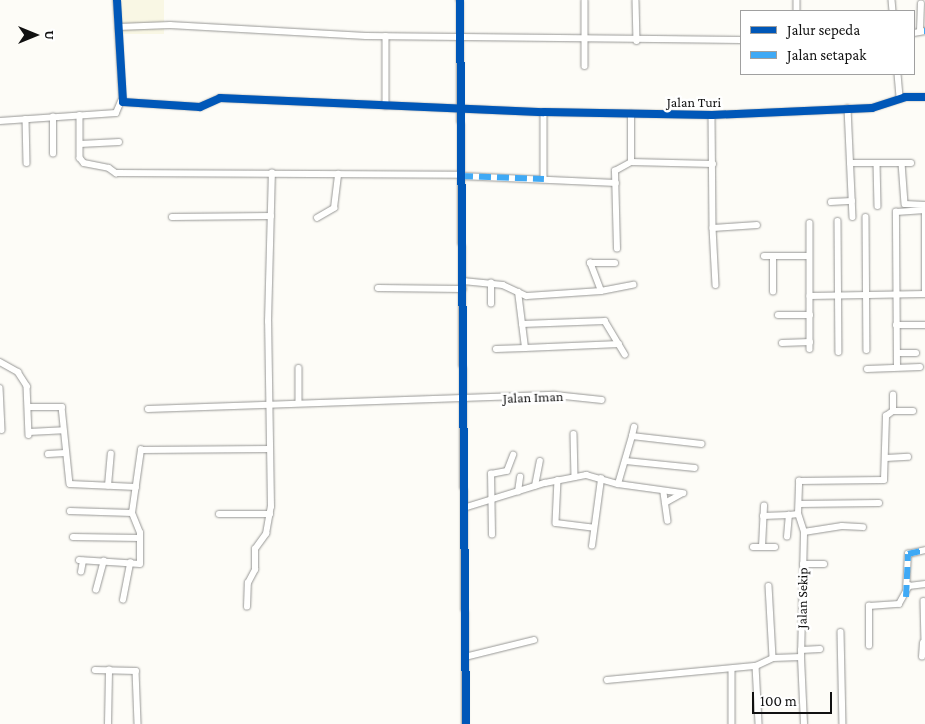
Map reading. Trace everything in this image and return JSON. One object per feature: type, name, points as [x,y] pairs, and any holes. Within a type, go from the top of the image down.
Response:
[{"type":"street","points":[[0,121],[116,113],[121,101],[117,0]]},
{"type":"street","points":[[460,0],[466,724]]},
{"type":"street","points":[[584,0],[585,66]]},
{"type":"street","points":[[636,1],[638,41]]},
{"type":"street","points":[[920,32],[921,4]]},
{"type":"street","points":[[118,27],[170,25],[386,36],[638,41],[740,40]]},
{"type":"street","points":[[386,36],[386,106]]},
{"type":"street","points":[[898,75],[900,99]]},
{"type":"street","name":"Jalan Turi","points":[[121,101],[200,107],[220,98],[544,112],[712,115],[886,106],[900,99],[925,97]]},
{"type":"street","points":[[848,108],[853,217]]},
{"type":"street","points":[[544,112],[544,179]]},
{"type":"street","points":[[630,162],[631,114]]},
{"type":"street","points":[[80,115],[80,144],[84,164],[109,168],[116,173],[461,176],[616,183]]},
{"type":"street","points":[[712,115],[713,228],[716,285]]},
{"type":"street","points":[[53,117],[53,154]]},
{"type":"street","points":[[26,119],[27,162]]},
{"type":"street","points":[[80,144],[119,142]]},
{"type":"street","points":[[617,249],[616,169],[630,162],[713,164]]},
{"type":"street","points":[[850,163],[911,164]]},
{"type":"street","points":[[877,163],[878,206]]},
{"type":"street","points":[[902,163],[905,204],[925,205]]},
{"type":"street","points":[[247,607],[248,583],[255,570],[255,549],[266,534],[270,514],[268,404],[272,173]]},
{"type":"street","points":[[317,218],[334,208],[338,174]]},
{"type":"street","points":[[831,202],[852,201]]},
{"type":"street","points":[[810,296],[867,293],[896,294],[925,294],[925,210],[896,212],[896,294],[896,325],[897,366]]},
{"type":"street","points":[[172,217],[271,216]]},
{"type":"street","points":[[866,217],[867,350]]},
{"type":"street","points":[[838,221],[839,352]]},
{"type":"street","points":[[810,223],[810,349]]},
{"type":"street","points":[[713,228],[757,225]]},
{"type":"street","points":[[764,256],[809,256]]},
{"type":"street","points":[[773,257],[773,292]]},
{"type":"street","points":[[601,291],[590,263],[615,263]]},
{"type":"street","points":[[462,281],[491,283],[527,296],[601,291],[633,285]]},
{"type":"street","points":[[491,283],[491,304]]},
{"type":"street","points":[[378,288],[463,289]]},
{"type":"street","points":[[518,292],[525,348]]},
{"type":"street","points":[[778,315],[810,315]]},
{"type":"street","points":[[522,324],[605,321],[625,354]]},
{"type":"street","points":[[896,325],[925,324]]},
{"type":"street","points":[[782,343],[810,342]]},
{"type":"street","points":[[496,349],[619,344]]},
{"type":"street","points":[[897,353],[916,353]]},
{"type":"street","points":[[0,362],[18,372],[27,386],[29,434],[63,430]]},
{"type":"street","points":[[867,369],[897,366],[920,367]]},
{"type":"street","points":[[299,368],[299,403]]},
{"type":"street","points":[[0,388],[2,430]]},
{"type":"street","name":"Jalan Iman","points":[[148,409],[555,395],[602,400]]},
{"type":"street","points":[[893,395],[893,411]]},
{"type":"street","points":[[28,407],[62,407],[65,453],[70,484],[136,487]]},
{"type":"street","points":[[863,527],[842,526],[804,532],[798,514],[799,481],[883,481],[886,458],[886,416],[893,411],[913,411]]},
{"type":"street","points":[[618,484],[634,427]]},
{"type":"street","points":[[574,434],[575,477]]},
{"type":"street","points":[[632,436],[702,444]]},
{"type":"street","points":[[886,436],[895,436]]},
{"type":"street","points":[[81,572],[81,560],[140,564],[140,538],[132,513],[141,450],[270,449]]},
{"type":"street","points":[[48,454],[65,453]]},
{"type":"street","points":[[108,486],[110,454]]},
{"type":"street","points":[[492,535],[491,472],[507,471],[513,455]]},
{"type":"street","points":[[886,458],[908,457]]},
{"type":"street","points":[[535,486],[540,461]]},
{"type":"street","points":[[626,461],[695,468]]},
{"type":"street","points":[[518,492],[520,477]]},
{"type":"street","points":[[464,508],[535,486],[575,477],[602,479],[618,484],[664,492],[683,493],[665,503]]},
{"type":"street","points":[[592,546],[602,479]]},
{"type":"street","points":[[558,480],[556,523],[594,528]]},
{"type":"street","points":[[664,492],[668,521]]},
{"type":"street","points":[[799,504],[879,503]]},
{"type":"street","points":[[762,547],[764,506]]},
{"type":"street","points":[[70,511],[132,513]]},
{"type":"street","points":[[220,514],[270,514]]},
{"type":"street","points":[[763,516],[798,514]]},
{"type":"street","points":[[787,537],[789,515]]},
{"type":"street","name":"Jalan Sekip","points":[[804,532],[801,653],[804,724]]},
{"type":"street","points":[[73,537],[140,538]]},
{"type":"street","points":[[753,547],[775,546]]},
{"type":"street","points":[[906,597],[908,554],[925,550]]},
{"type":"street","points":[[96,590],[104,561]]},
{"type":"street","points":[[123,600],[130,563]]},
{"type":"street","points":[[803,564],[824,564]]},
{"type":"street","points":[[869,646],[868,607],[897,605],[906,597],[909,586],[925,584]]},
{"type":"street","points":[[769,586],[774,658]]},
{"type":"street","points":[[922,657],[924,601]]},
{"type":"street","points":[[841,632],[843,724]]},
{"type":"street","points":[[465,657],[534,640]]},
{"type":"street","points":[[607,680],[756,666],[774,658],[820,649]]},
{"type":"street","points":[[756,666],[759,724]]},
{"type":"street","points":[[732,669],[732,724]]},
{"type":"street","points":[[95,670],[137,672],[138,724]]},
{"type":"street","points":[[108,724],[109,670]]},
{"type":"shaded area","points":[[120,0],[164,0],[164,34],[120,34]]},
{"type":"marked path","points":[[461,176],[544,179]]},
{"type":"marked path","points":[[906,597],[908,554],[925,550]]},
{"type":"cycle path","points":[[117,0],[123,102],[200,107],[220,98],[544,112],[712,115],[872,108],[905,97],[925,97]]},
{"type":"cycle path","points":[[460,0],[466,724]]}]
